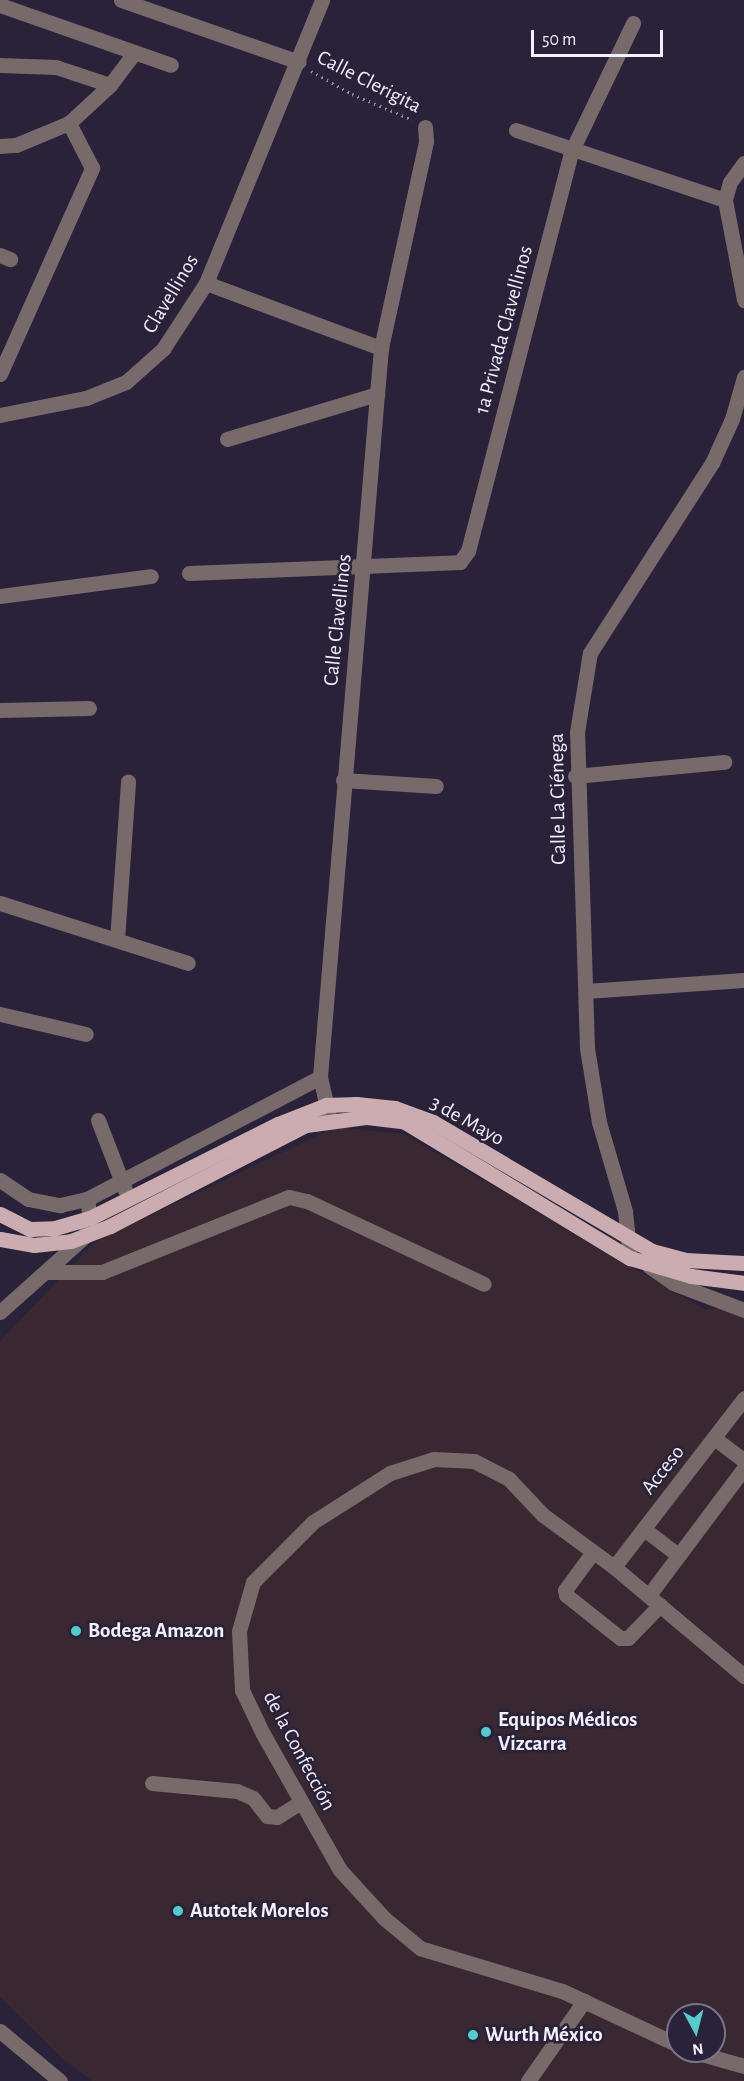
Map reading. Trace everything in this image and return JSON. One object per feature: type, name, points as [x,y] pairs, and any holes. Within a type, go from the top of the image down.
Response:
[{"type":"main road","name":"3 de Mayo","points":[[0,1214],[30,1229],[55,1228],[90,1218],[278,1124],[328,1112],[395,1108],[433,1122],[652,1251],[685,1260],[744,1263]]},
{"type":"main road","points":[[0,1239],[34,1245],[85,1236],[328,1112],[405,1122],[630,1257],[649,1266],[744,1283]]},
{"type":"street","points":[[121,0],[299,62]]},
{"type":"street","name":"Clavellinos","points":[[0,415],[87,398],[126,382],[163,349],[206,283],[299,62],[322,0]]},
{"type":"street","points":[[0,4],[171,65]]},
{"type":"street","name":"1a Privada Clavellinos","points":[[189,573],[446,565],[460,562],[468,551],[572,150],[633,23]]},
{"type":"street","points":[[0,146],[16,146],[69,123],[110,85],[135,52]]},
{"type":"street","points":[[0,65],[56,67],[110,85]]},
{"type":"street","points":[[0,374],[92,168],[69,123]]},
{"type":"street","name":"Calle Clavellinos","points":[[328,1112],[320,1077],[343,780],[366,567],[381,348],[426,141],[425,128]]},
{"type":"street","points":[[516,130],[725,200]]},
{"type":"street","points":[[744,163],[730,182],[725,200],[744,300]]},
{"type":"street","points":[[206,283],[381,348]]},
{"type":"street","name":"Calle La Ciénega","points":[[630,1257],[630,1238],[598,1122],[587,1048],[576,776],[577,732],[590,653],[712,463],[732,419],[744,377]]},
{"type":"street","points":[[227,439],[377,394]]},
{"type":"street","points":[[0,596],[151,576]]},
{"type":"street","points":[[0,710],[89,708]]},
{"type":"street","points":[[576,776],[724,762]]},
{"type":"street","points":[[343,780],[436,786]]},
{"type":"street","points":[[117,940],[128,781]]},
{"type":"street","points":[[0,903],[188,963]]},
{"type":"street","points":[[586,991],[744,980]]},
{"type":"street","points":[[0,1014],[86,1034]]},
{"type":"street","points":[[0,1180],[28,1199],[60,1205],[87,1199],[122,1183],[320,1077]]},
{"type":"street","points":[[98,1120],[130,1199]]},
{"type":"street","points":[[47,1272],[102,1272],[289,1197],[307,1201],[484,1284]]},
{"type":"street","points":[[0,1312],[28,1290],[85,1236],[90,1218],[87,1199]]},
{"type":"street","points":[[649,1266],[673,1283],[744,1310]]},
{"type":"street","name":"Acceso","points":[[614,1567],[744,1398]]},
{"type":"street","points":[[714,1438],[744,1461]]},
{"type":"street","name":"de la Confección","points":[[666,2039],[584,2001],[420,1948],[384,1918],[340,1870],[242,1690],[239,1631],[253,1582],[313,1522],[390,1473],[434,1459],[474,1461],[508,1478],[543,1515],[614,1567],[744,1676]]},
{"type":"street","points":[[593,1552],[566,1590],[575,1603],[620,1638],[628,1638],[654,1600],[678,1555],[744,1468]]},
{"type":"street","points":[[644,1529],[678,1555]]},
{"type":"street","points":[[152,1783],[237,1791],[253,1798],[267,1816],[277,1817],[301,1802]]},
{"type":"street","points":[[528,2081],[584,2001]]},
{"type":"street","points":[[0,2031],[60,2081]]},
{"type":"street","points":[[726,2061],[744,2066]]},
{"type":"path","name":"Calle Clerigita","points":[[299,62],[321,79],[425,128]]},
{"type":"shaded area","points":[[335,1127],[404,1134],[705,1310],[744,1304],[744,2081],[92,2081],[64,2060],[0,1997],[0,1341],[95,1242]]},
{"type":"place","name":"Bodega Amazon","points":[[76,1631]]},
{"type":"place","name":"Equipos Médicos Vizcarra","points":[[486,1732]]},
{"type":"place","name":"Autotek Morelos","points":[[178,1911]]},
{"type":"place","name":"Wurth México","points":[[473,2035]]}]
